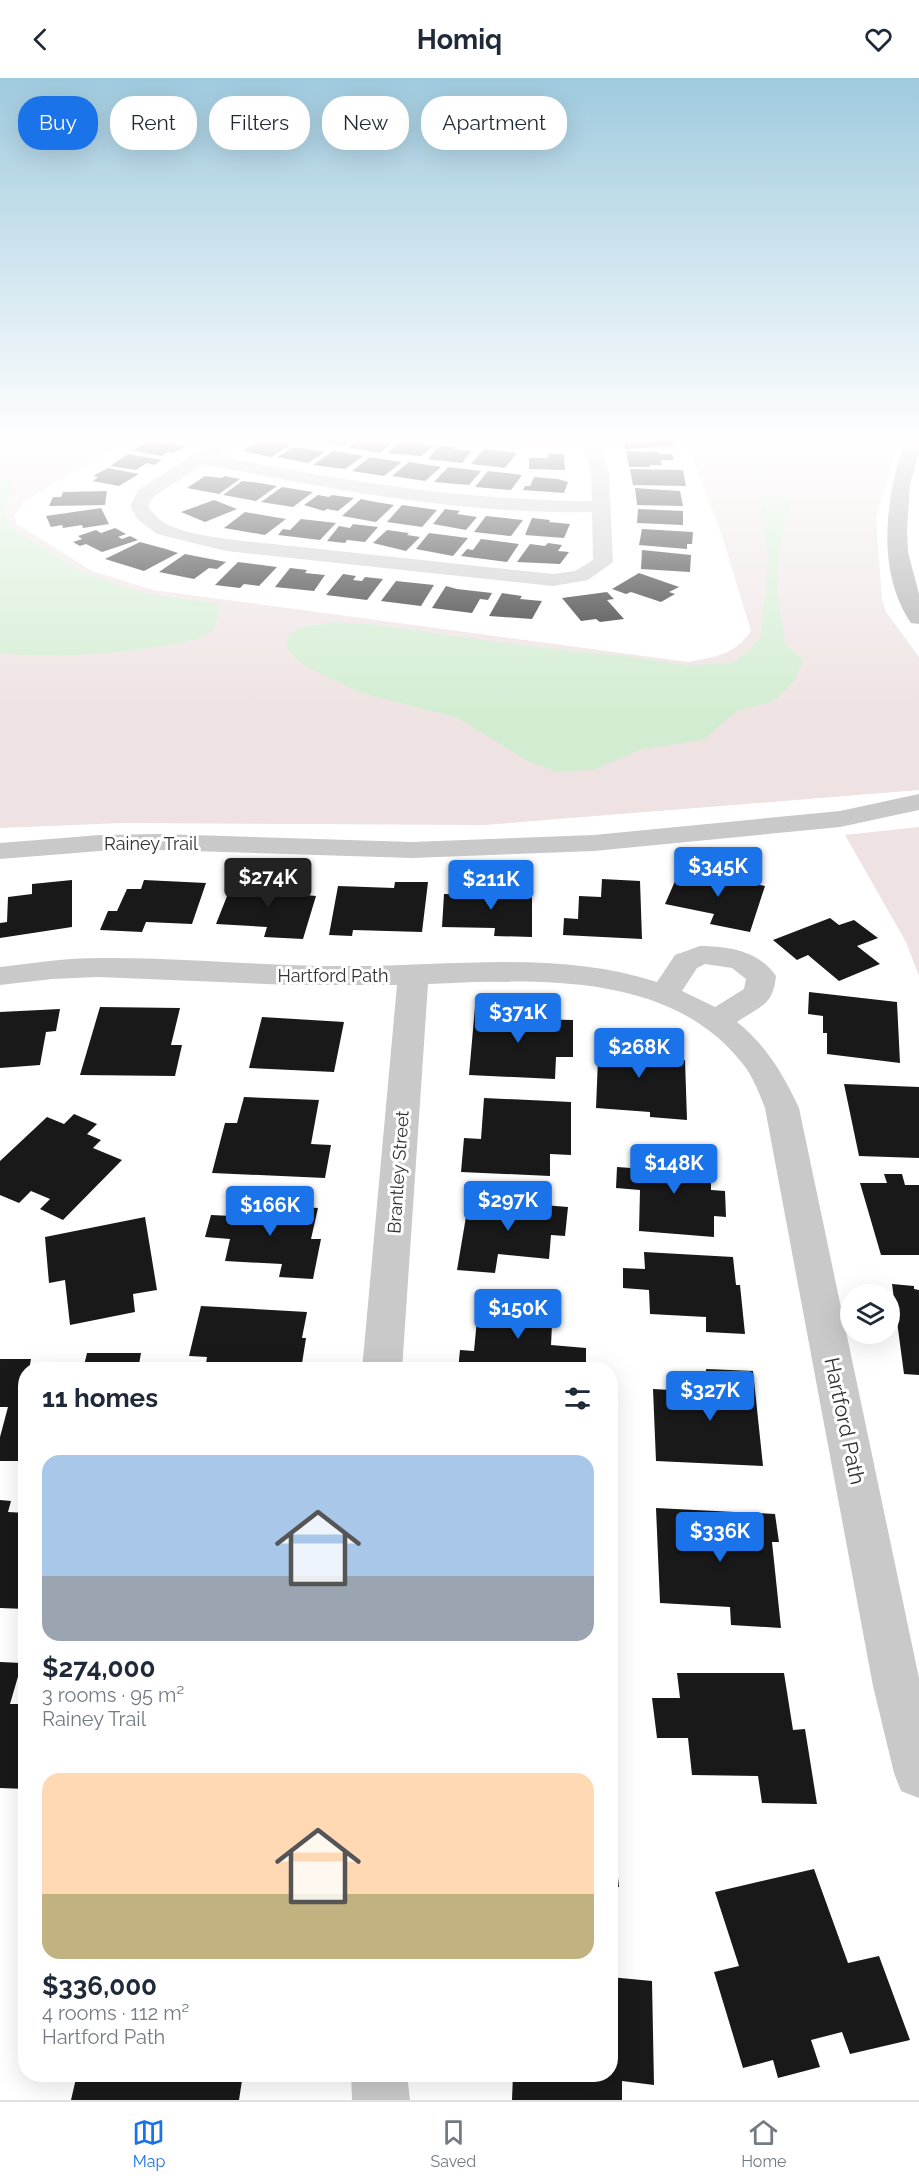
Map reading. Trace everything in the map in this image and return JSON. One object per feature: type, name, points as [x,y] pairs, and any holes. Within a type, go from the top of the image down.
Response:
[{"type":"main road","points":[[897,534],[896,547],[901,575],[919,618]]},
{"type":"street","points":[[180,534],[226,545],[535,580],[571,579],[581,576],[603,562],[602,534]]},
{"type":"street","name":"Rainey Trail","points":[[840,819],[919,802]]},
{"type":"street","name":"Rainey Trail","points":[[0,851],[80,844],[158,842],[338,849],[500,847],[655,838],[840,819],[919,817]]},
{"type":"street","points":[[665,994],[686,962],[700,955],[720,955],[743,961],[761,976],[759,993],[714,1022]]},
{"type":"street","name":"Hartford Path","points":[[0,976],[58,969],[106,968],[266,975],[548,973],[583,975],[624,982],[665,994],[697,1010],[754,1056],[782,1108],[897,1686],[919,1773]]},
{"type":"street","name":"Brantley Street","points":[[383,1362],[413,975]]},
{"type":"street","points":[[380,2082],[381,2100]]},
{"type":"shaded area","points":[[0,534],[34,534],[92,571],[153,590],[688,662],[724,654],[738,646],[751,631],[721,534],[877,534],[882,600],[886,612],[919,657],[919,790],[484,825],[122,823],[0,828]]},
{"type":"shaded area","points":[[0,534],[22,534],[85,574],[148,594],[219,604],[212,630],[197,639],[119,652],[69,655],[0,653]]},
{"type":"shaded area","points":[[765,534],[783,534],[777,591],[786,645],[803,660],[795,680],[774,701],[737,711],[703,740],[641,749],[596,769],[557,772],[528,761],[458,718],[362,693],[317,672],[295,659],[286,645],[289,635],[301,627],[335,622],[370,624],[688,666],[733,662],[761,637],[768,561]]},
{"type":"shaded area","points":[[919,827],[919,976],[906,942],[845,835]]},
{"type":"building","points":[[125,534],[118,537],[122,539],[130,536],[138,540],[102,552],[86,544],[80,546],[73,542],[82,539],[78,536]]},
{"type":"building","points":[[279,534],[325,534],[320,540]]},
{"type":"building","points":[[332,534],[372,534],[365,542],[327,541]]},
{"type":"building","points":[[382,534],[420,537],[406,551],[373,543]]},
{"type":"building","points":[[428,534],[468,538],[453,556],[416,549]]},
{"type":"building","points":[[525,534],[566,534],[564,538]]},
{"type":"building","points":[[641,534],[693,534],[692,544],[687,544],[687,549],[639,545]]},
{"type":"building","points":[[481,539],[519,544],[507,562],[461,556],[467,549],[473,550]]},
{"type":"building","points":[[140,542],[178,553],[144,571],[105,559]]},
{"type":"building","points":[[548,543],[562,545],[558,551],[569,552],[560,564],[517,562],[530,544],[545,546]]},
{"type":"building","points":[[642,550],[691,555],[690,572],[641,569]]},
{"type":"building","points":[[185,554],[226,562],[217,569],[209,568],[194,579],[159,572]]},
{"type":"building","points":[[238,562],[277,567],[259,586],[244,584],[240,588],[215,585]]},
{"type":"building","points":[[290,568],[307,570],[305,573],[325,575],[314,591],[275,587]]},
{"type":"building","points":[[639,573],[679,587],[669,592],[675,594],[661,602],[631,592],[626,594],[612,589]]},
{"type":"building","points":[[343,574],[356,576],[353,580],[362,581],[365,577],[383,579],[367,600],[326,595]]},
{"type":"building","points":[[396,581],[434,585],[421,606],[381,601]]},
{"type":"building","points":[[446,586],[492,593],[488,600],[480,599],[472,613],[432,608]]},
{"type":"building","points":[[607,592],[614,599],[607,600],[624,619],[600,622],[596,619],[581,621],[562,598]]},
{"type":"building","points":[[502,593],[522,596],[520,599],[542,601],[532,619],[489,616]]},
{"type":"building","points":[[694,867],[725,873],[723,878],[765,886],[750,932],[710,924],[714,914],[665,904],[679,872],[691,874]]},
{"type":"building","points":[[602,879],[640,881],[642,939],[563,935],[564,918],[578,919],[579,896],[601,897]]},
{"type":"building","points":[[72,880],[72,927],[0,938],[0,923],[7,922],[8,897],[32,894],[32,884]]},
{"type":"building","points":[[144,880],[206,883],[192,924],[146,922],[142,932],[100,930],[108,911],[117,911],[127,889],[141,889]]},
{"type":"building","points":[[233,881],[299,885],[296,894],[316,896],[303,939],[264,937],[267,927],[216,924]]},
{"type":"building","points":[[395,882],[428,882],[422,932],[353,930],[352,936],[329,935],[338,886],[394,888]]},
{"type":"building","points":[[483,884],[507,884],[507,893],[532,894],[532,937],[494,936],[495,928],[442,927],[444,894],[483,895]]},
{"type":"building","points":[[830,918],[839,925],[854,920],[878,938],[857,946],[880,964],[839,981],[808,955],[797,960],[773,940]]},
{"type":"building","points":[[809,992],[897,1002],[900,1063],[827,1054],[827,1033],[823,1033],[823,1016],[808,1014]]},
{"type":"building","points":[[100,1007],[180,1008],[171,1045],[182,1045],[175,1076],[80,1075]]},
{"type":"building","points":[[475,1007],[528,1009],[527,1019],[573,1020],[573,1057],[556,1057],[555,1079],[469,1075]]},
{"type":"building","points":[[60,1009],[56,1031],[46,1032],[40,1065],[0,1068],[0,1012]]},
{"type":"building","points":[[262,1017],[344,1022],[334,1072],[249,1068]]},
{"type":"building","points":[[599,1034],[643,1036],[643,1057],[685,1060],[687,1120],[650,1117],[650,1112],[596,1108]]},
{"type":"building","points":[[844,1084],[919,1087],[919,1158],[859,1156]]},
{"type":"building","points":[[244,1097],[319,1100],[311,1144],[331,1145],[325,1178],[212,1173],[225,1123],[237,1123]]},
{"type":"building","points":[[484,1098],[571,1102],[571,1155],[550,1154],[550,1176],[461,1172],[464,1138],[481,1139]]},
{"type":"building","points":[[74,1114],[97,1124],[87,1134],[101,1140],[93,1148],[122,1160],[63,1220],[40,1209],[50,1199],[31,1191],[19,1203],[0,1195],[0,1161],[47,1117],[64,1124]]},
{"type":"building","points":[[632,1155],[711,1161],[711,1190],[725,1191],[726,1217],[714,1216],[714,1237],[639,1231],[640,1190],[616,1188],[617,1167],[631,1168]]},
{"type":"building","points":[[884,1174],[902,1174],[905,1185],[919,1185],[919,1255],[881,1255],[860,1183],[887,1183]]},
{"type":"building","points":[[469,1199],[568,1207],[565,1236],[551,1235],[549,1259],[498,1254],[495,1273],[457,1270]]},
{"type":"building","points":[[236,1203],[318,1208],[311,1239],[321,1239],[313,1279],[279,1277],[282,1264],[225,1261],[230,1239],[205,1237],[211,1215],[232,1216]]},
{"type":"building","points":[[145,1217],[157,1290],[133,1294],[135,1312],[70,1325],[65,1280],[49,1283],[45,1237]]},
{"type":"building","points":[[644,1252],[733,1257],[736,1285],[740,1285],[745,1334],[706,1332],[706,1317],[650,1314],[649,1290],[623,1288],[623,1268],[645,1269]]},
{"type":"building","points":[[900,1285],[914,1286],[914,1289],[919,1290],[919,1375],[904,1374],[900,1344]]},
{"type":"building","points":[[479,1298],[553,1304],[551,1345],[586,1348],[586,1362],[459,1362],[460,1350],[474,1351]]},
{"type":"building","points":[[201,1306],[307,1312],[302,1338],[306,1338],[302,1362],[206,1362],[207,1357],[189,1356]]},
{"type":"building","points":[[87,1353],[141,1353],[139,1362],[85,1362]]},
{"type":"building","points":[[0,1359],[31,1359],[30,1362],[18,1362],[18,1461],[0,1461],[0,1437],[8,1407],[0,1407]]},
{"type":"building","points":[[706,1369],[753,1371],[763,1466],[656,1461],[653,1389],[708,1392]]},
{"type":"building","points":[[0,1500],[11,1501],[8,1512],[18,1513],[18,1609],[0,1608]]},
{"type":"building","points":[[656,1508],[775,1514],[779,1542],[772,1542],[781,1628],[731,1625],[730,1607],[660,1603]]},
{"type":"building","points":[[0,1662],[18,1663],[18,1677],[10,1704],[18,1704],[18,1789],[0,1788]]},
{"type":"building","points":[[677,1673],[784,1673],[793,1730],[805,1729],[817,1804],[762,1803],[758,1776],[692,1775],[688,1738],[657,1738],[652,1698],[680,1698]]},
{"type":"building","points":[[814,1869],[848,1963],[879,1956],[910,2040],[850,2054],[842,2032],[811,2040],[820,2067],[778,2078],[773,2060],[743,2068],[714,1972],[739,1966],[715,1892]]},
{"type":"building","points":[[618,1978],[652,1981],[654,2085],[622,2081],[622,2100],[512,2100],[513,2082],[618,2082]]},
{"type":"building","points":[[75,2082],[242,2082],[239,2100],[71,2100]]}]
